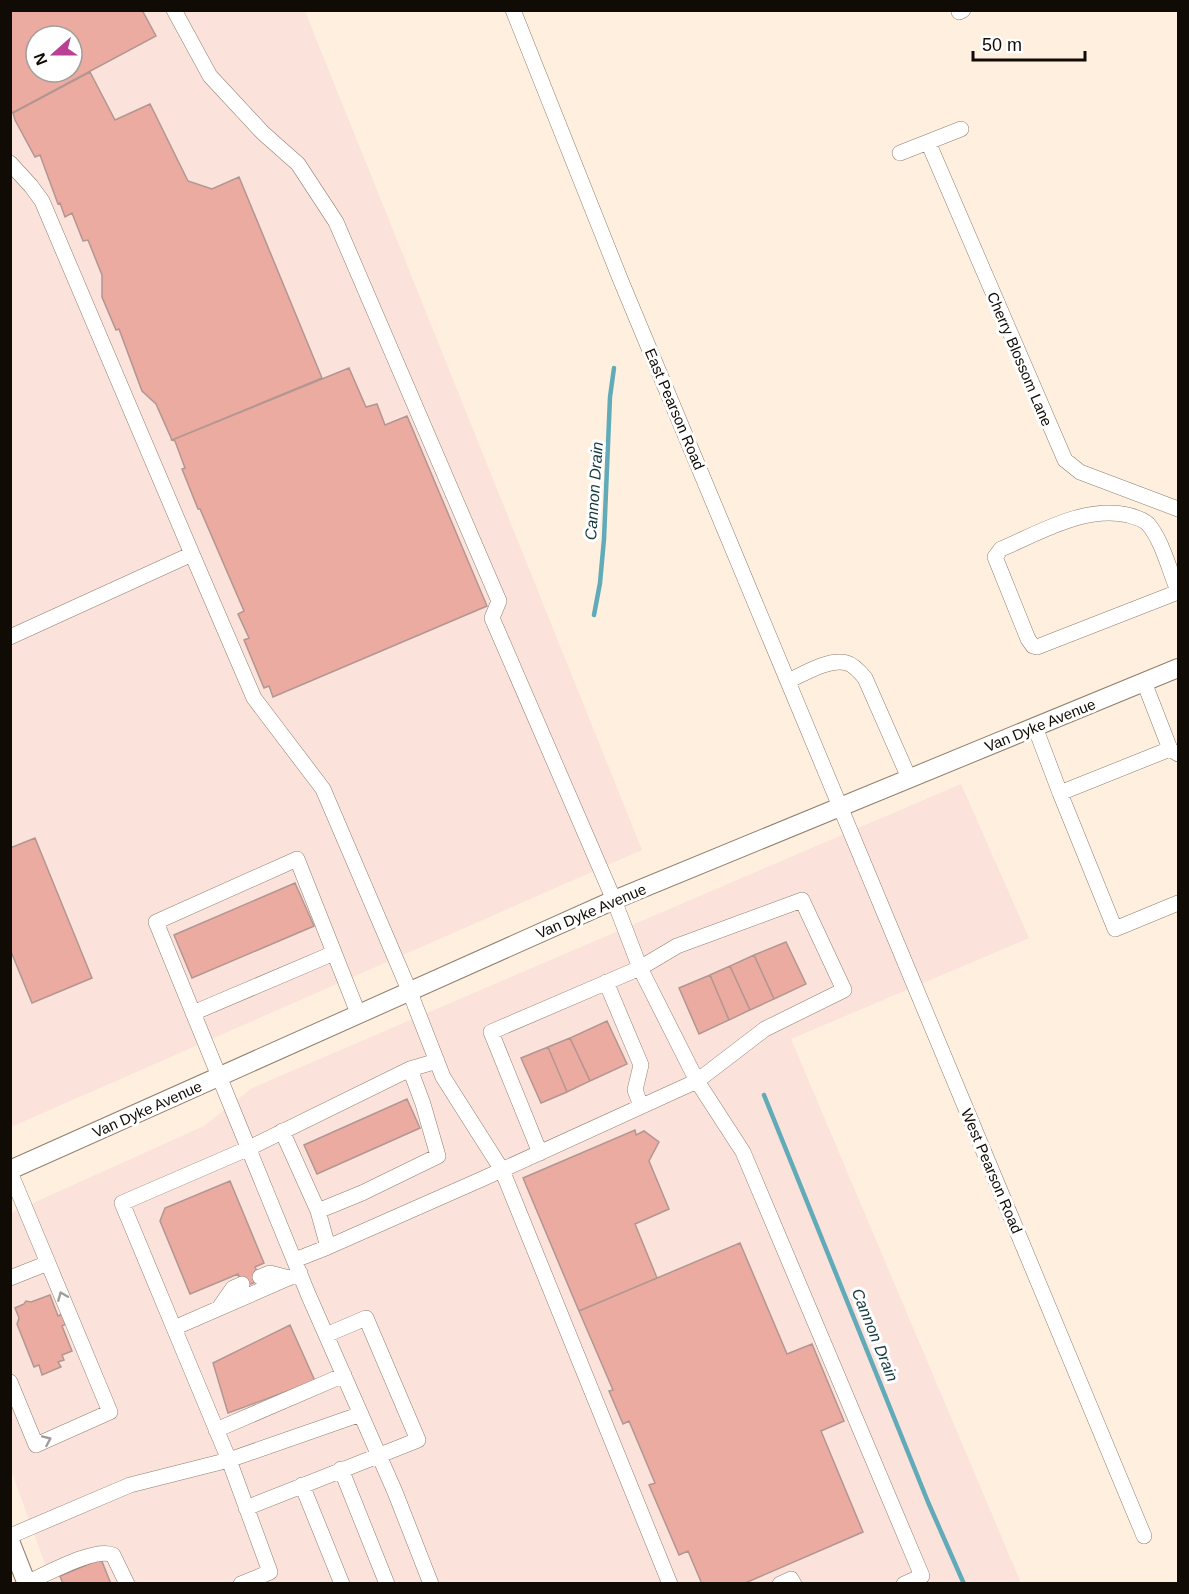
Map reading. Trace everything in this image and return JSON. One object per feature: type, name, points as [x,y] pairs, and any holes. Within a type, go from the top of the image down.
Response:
[{"type":"main road","name":"Van Dyke Avenue","points":[[10,1171],[409,990],[614,900],[1179,668]]},
{"type":"main road","points":[[10,1541],[27,1583]]},
{"type":"street","points":[[174,10],[210,76],[263,133],[298,164],[336,222],[499,601],[492,618],[614,900],[640,968],[697,1081],[743,1152],[922,1576],[904,1584]]},
{"type":"street","name":"East Pearson Road","points":[[513,10],[621,281],[840,806]]},
{"type":"street","points":[[900,153],[961,129]]},
{"type":"street","name":"Cherry Blossom Lane","points":[[928,142],[1065,460],[1080,472],[1179,509]]},
{"type":"street","points":[[10,163],[32,186],[42,201],[254,698],[323,789],[409,990],[443,1077],[502,1170],[670,1584]]},
{"type":"street","points":[[1120,513],[1144,520],[1149,525],[1156,536],[1179,592],[1037,647],[1033,646],[1028,639],[995,557],[1001,549],[1076,518],[1092,514],[1120,513]]},
{"type":"street","points":[[10,637],[192,554]]},
{"type":"street","points":[[788,681],[821,666],[835,663],[846,663],[856,668],[865,678],[909,778]]},
{"type":"street","points":[[1060,793],[1174,751],[1144,682]]},
{"type":"street","points":[[1035,727],[1115,929],[1179,903]]},
{"type":"street","name":"West Pearson Road","points":[[840,806],[1144,1536]]},
{"type":"street","points":[[358,1013],[297,859],[156,922],[248,1149],[294,1270],[379,1454],[431,1584]]},
{"type":"street","points":[[174,1328],[294,1270],[328,1247],[540,1153],[697,1081],[765,1029],[844,990],[802,900],[677,946],[640,968],[491,1032],[540,1153]]},
{"type":"street","points":[[193,1013],[334,953]]},
{"type":"street","points":[[606,982],[642,1065],[635,1090],[641,1106]]},
{"type":"street","points":[[241,1584],[273,1578],[229,1460],[122,1203],[248,1149],[410,1069],[437,1061]]},
{"type":"street","points":[[318,1211],[362,1193],[438,1156],[410,1069]]},
{"type":"street","points":[[282,1131],[318,1211],[328,1247]]},
{"type":"street","points":[[10,1171],[110,1412],[36,1445],[10,1382]]},
{"type":"street","points":[[10,1278],[48,1263]]},
{"type":"street","points":[[260,1277],[270,1273],[294,1270]]},
{"type":"street","points":[[219,1308],[233,1288],[242,1284]]},
{"type":"street","points":[[246,1508],[418,1440],[366,1318],[326,1335]]},
{"type":"street","points":[[216,1430],[344,1375]]},
{"type":"street","points":[[10,1536],[130,1485],[229,1460],[361,1414]]},
{"type":"street","points":[[341,1469],[387,1584]]},
{"type":"street","points":[[302,1485],[342,1584]]},
{"type":"street","points":[[27,1583],[90,1555],[105,1552],[113,1555],[127,1584]]},
{"type":"street","points":[[780,1584],[791,1579],[794,1584]]},
{"type":"shaded area","points":[[11,11],[305,11],[642,850],[11,1127]]},
{"type":"shaded area","points":[[961,784],[1029,938],[791,1039],[1021,1583],[52,1583],[11,1470],[11,1213],[204,1126],[252,1088]]},
{"type":"building","points":[[10,10],[142,10],[156,36],[84,74],[84,24],[24,24],[24,84],[66,84],[10,114]]},
{"type":"building","points":[[90,72],[115,120],[150,104],[188,181],[212,189],[239,177],[322,378],[172,440],[156,404],[142,391],[119,329],[116,330],[102,297],[102,275],[88,240],[83,241],[72,213],[65,217],[40,155],[35,157],[13,113],[67,84],[84,84],[84,75]]},
{"type":"building","points":[[349,368],[366,407],[377,404],[385,425],[407,416],[487,606],[273,697],[269,686],[264,688],[244,640],[249,638],[238,614],[244,611],[200,509],[198,509],[182,469],[185,468],[175,441],[172,440]]},
{"type":"building","points":[[35,838],[92,978],[32,1003],[10,949],[10,848]]},
{"type":"building","points":[[295,883],[314,926],[192,978],[174,935]]},
{"type":"building","points":[[786,942],[806,984],[774,999],[754,955]]},
{"type":"building","points":[[754,955],[774,999],[750,1010],[730,966]]},
{"type":"building","points":[[730,966],[750,1010],[729,1020],[710,975]]},
{"type":"building","points":[[710,975],[729,1020],[699,1034],[679,988]]},
{"type":"building","points":[[607,1021],[627,1064],[590,1081],[570,1038]]},
{"type":"building","points":[[570,1038],[590,1081],[567,1092],[548,1047]]},
{"type":"building","points":[[548,1047],[567,1092],[541,1103],[521,1058]]},
{"type":"building","points":[[407,1099],[420,1128],[317,1174],[304,1145]]},
{"type":"building","points":[[635,1130],[636,1135],[644,1131],[659,1142],[649,1161],[669,1209],[635,1224],[657,1278],[579,1311],[523,1178]]},
{"type":"building","points":[[230,1181],[264,1263],[255,1267],[261,1280],[243,1287],[238,1274],[190,1294],[160,1221],[165,1208]]},
{"type":"building","points":[[740,1243],[787,1354],[812,1344],[844,1421],[821,1431],[863,1532],[743,1584],[702,1584],[688,1551],[679,1555],[649,1485],[655,1483],[629,1421],[623,1424],[609,1391],[613,1390],[579,1311]]},
{"type":"building","points":[[50,1295],[58,1316],[62,1314],[66,1324],[62,1326],[72,1351],[62,1355],[64,1360],[58,1362],[61,1367],[42,1375],[39,1365],[34,1367],[17,1324],[19,1318],[15,1308],[26,1301],[31,1302]]},
{"type":"building","points":[[290,1325],[315,1381],[228,1413],[213,1363]]},
{"type":"building","points":[[101,1559],[111,1584],[63,1584],[60,1576]]},
{"type":"waterway","name":"Cannon Drain","points":[[594,615],[604,539],[610,397],[614,368]]},
{"type":"waterway","name":"Cannon Drain","points":[[764,1095],[928,1502],[964,1584]]}]
